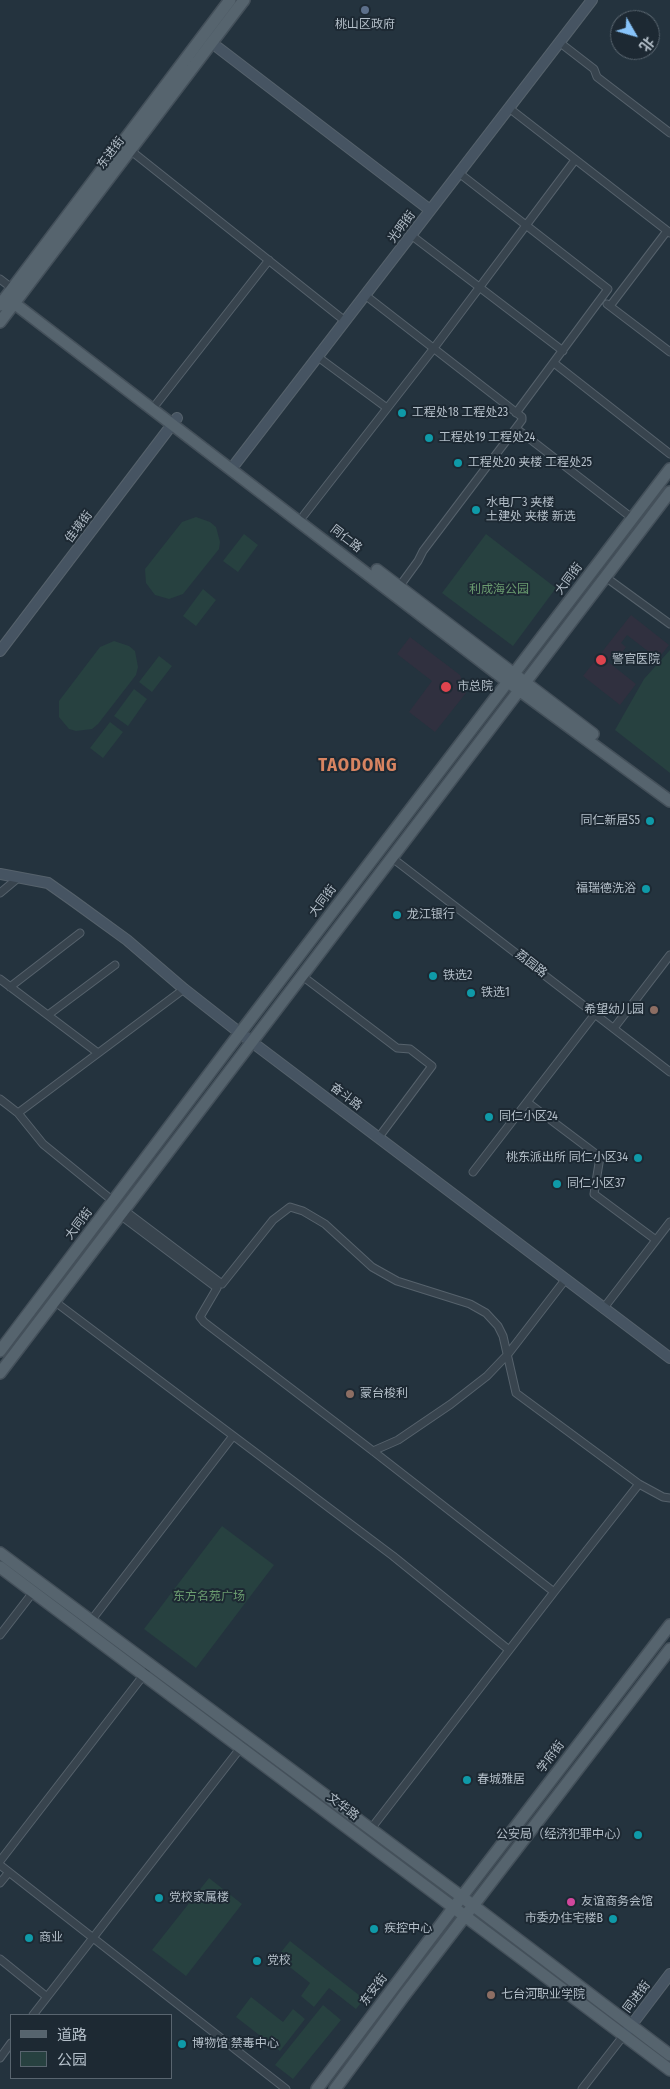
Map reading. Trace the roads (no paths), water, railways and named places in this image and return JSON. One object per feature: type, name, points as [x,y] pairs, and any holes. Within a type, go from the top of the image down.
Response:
[{"type":"main road","name":"东进街","points":[[0,322],[11,297],[230,0]]},
{"type":"main road","name":"东进街","points":[[11,297],[130,150],[244,0]]},
{"type":"main road","name":"同仁路","points":[[11,297],[157,403],[175,421]]},
{"type":"main road","name":"同仁路","points":[[11,297],[511,678],[670,792]]},
{"type":"main road","name":"同仁路","points":[[234,466],[304,515],[399,587],[511,678]]},
{"type":"main road","name":"大同街","points":[[0,1351],[670,469]]},
{"type":"main road","points":[[0,1373],[251,1040],[670,492]]},
{"type":"main road","name":"同仁路","points":[[522,685],[670,801]]},
{"type":"main road","name":"文华路","points":[[0,1553],[88,1626],[144,1676],[670,2070]]},
{"type":"main road","name":"文华路","points":[[0,1566],[34,1591],[151,1666],[462,1897],[670,2055]]},
{"type":"main road","name":"学府街","points":[[454,1907],[670,1625]]},
{"type":"main road","points":[[335,2089],[472,1906],[670,1649]]},
{"type":"main road","name":"东安街","points":[[317,2089],[454,1907]]},
{"type":"street","name":"光明街","points":[[234,466],[592,0]]},
{"type":"street","points":[[559,42],[594,69],[597,77],[670,133]]},
{"type":"street","points":[[212,43],[430,210]]},
{"type":"street","points":[[508,108],[668,232],[610,306]]},
{"type":"street","points":[[130,150],[345,321]]},
{"type":"street","points":[[304,515],[434,348],[575,160]]},
{"type":"street","points":[[459,173],[608,289],[516,412]]},
{"type":"street","points":[[411,235],[563,351]]},
{"type":"street","points":[[157,403],[269,260]]},
{"type":"street","points":[[0,280],[11,297]]},
{"type":"street","points":[[365,295],[522,417],[517,429],[423,550],[418,561],[399,587]]},
{"type":"street","points":[[601,299],[670,352]]},
{"type":"street","points":[[318,357],[386,408]]},
{"type":"street","points":[[554,363],[670,454]]},
{"type":"street","name":"佳境街","points":[[0,651],[175,421]]},
{"type":"street","points":[[517,429],[632,518]]},
{"type":"street","points":[[604,576],[670,624]]},
{"type":"street","name":"荔园路","points":[[391,857],[670,1072]]},
{"type":"street","name":"奋斗路","points":[[0,874],[48,883],[127,940],[184,989],[240,1033],[670,1358]]},
{"type":"street","points":[[0,892],[18,878]]},
{"type":"street","points":[[10,987],[80,933]]},
{"type":"street","points":[[614,1028],[670,954]]},
{"type":"street","points":[[48,1015],[115,966]]},
{"type":"street","points":[[301,975],[397,1048],[410,1049],[432,1066],[379,1138]]},
{"type":"street","points":[[0,979],[98,1053]]},
{"type":"street","points":[[18,1113],[184,989]]},
{"type":"street","points":[[473,1172],[595,1014]]},
{"type":"street","points":[[0,1099],[18,1113],[43,1144],[113,1201]]},
{"type":"street","points":[[527,1102],[600,1157],[594,1194],[656,1240]]},
{"type":"street","points":[[122,1213],[222,1284],[273,1220],[290,1207],[303,1211],[325,1224],[372,1267],[397,1281],[470,1304],[486,1313],[498,1326],[503,1336],[516,1393],[639,1484],[663,1497],[670,1498]]},
{"type":"street","points":[[122,1213],[217,1288],[200,1318],[204,1322],[554,1592]]},
{"type":"street","points":[[603,1309],[670,1222]]},
{"type":"street","points":[[373,1451],[398,1440],[451,1404],[487,1376],[508,1354],[565,1280]]},
{"type":"street","points":[[54,1301],[392,1556],[509,1650]]},
{"type":"street","points":[[88,1626],[233,1436]]},
{"type":"street","points":[[370,1830],[639,1484]]},
{"type":"street","points":[[0,1635],[34,1591]]},
{"type":"street","points":[[0,1861],[151,1666]]},
{"type":"street","points":[[34,2014],[248,1738]]},
{"type":"street","points":[[0,1865],[286,2089]]},
{"type":"street","points":[[0,1883],[9,1872]]},
{"type":"street","points":[[0,1959],[47,1997]]},
{"type":"street","name":"同进街","points":[[624,2034],[670,1974]]},
{"type":"street","points":[[582,2089],[624,2034]]},
{"type":"street","points":[[0,2058],[10,2044]]},
{"type":"place","name":"桃山区政府","points":[[365,10]]},
{"type":"place","name":"工程处18 工程处23","points":[[402,413]]},
{"type":"place","name":"工程处19 工程处24","points":[[429,438]]},
{"type":"place","name":"工程处20 夹楼 工程处25","points":[[458,463]]},
{"type":"place","name":"水电厂3 夹楼 土建处 夹楼 新选","points":[[476,510]]},
{"type":"place","name":"警官医院","points":[[601,660]]},
{"type":"place","name":"市总院","points":[[446,687]]},
{"type":"place","name":"同仁新居S5","points":[[650,821]]},
{"type":"place","name":"福瑞德洗浴","points":[[646,889]]},
{"type":"place","name":"龙江银行","points":[[397,915]]},
{"type":"place","name":"铁选2","points":[[433,976]]},
{"type":"place","name":"铁选1","points":[[471,993]]},
{"type":"place","name":"希望幼儿园","points":[[654,1010]]},
{"type":"place","name":"同仁小区24","points":[[489,1117]]},
{"type":"place","name":"桃东派出所 同仁小区34","points":[[638,1158]]},
{"type":"place","name":"同仁小区37","points":[[557,1184]]},
{"type":"place","name":"蒙台梭利","points":[[350,1394]]},
{"type":"place","name":"春城雅居","points":[[467,1780]]},
{"type":"place","name":"公安局（经济犯罪中心）","points":[[638,1835]]},
{"type":"place","name":"党校家属楼","points":[[159,1898]]},
{"type":"place","name":"友谊商务会馆","points":[[571,1902]]},
{"type":"place","name":"市委办住宅楼B","points":[[613,1919]]},
{"type":"place","name":"疾控中心","points":[[374,1929]]},
{"type":"place","name":"商业","points":[[29,1938]]},
{"type":"place","name":"党校","points":[[257,1961]]},
{"type":"place","name":"七台河职业学院","points":[[491,1995]]},
{"type":"place","name":"博物馆 禁毒中心","points":[[182,2044]]},
{"type":"district","name":"TAODONG","points":[[358,766]]},
{"type":"park label","name":"利成海公园","points":[[499,590]]},
{"type":"park label","name":"东方名苑广场","points":[[209,1597]]}]
